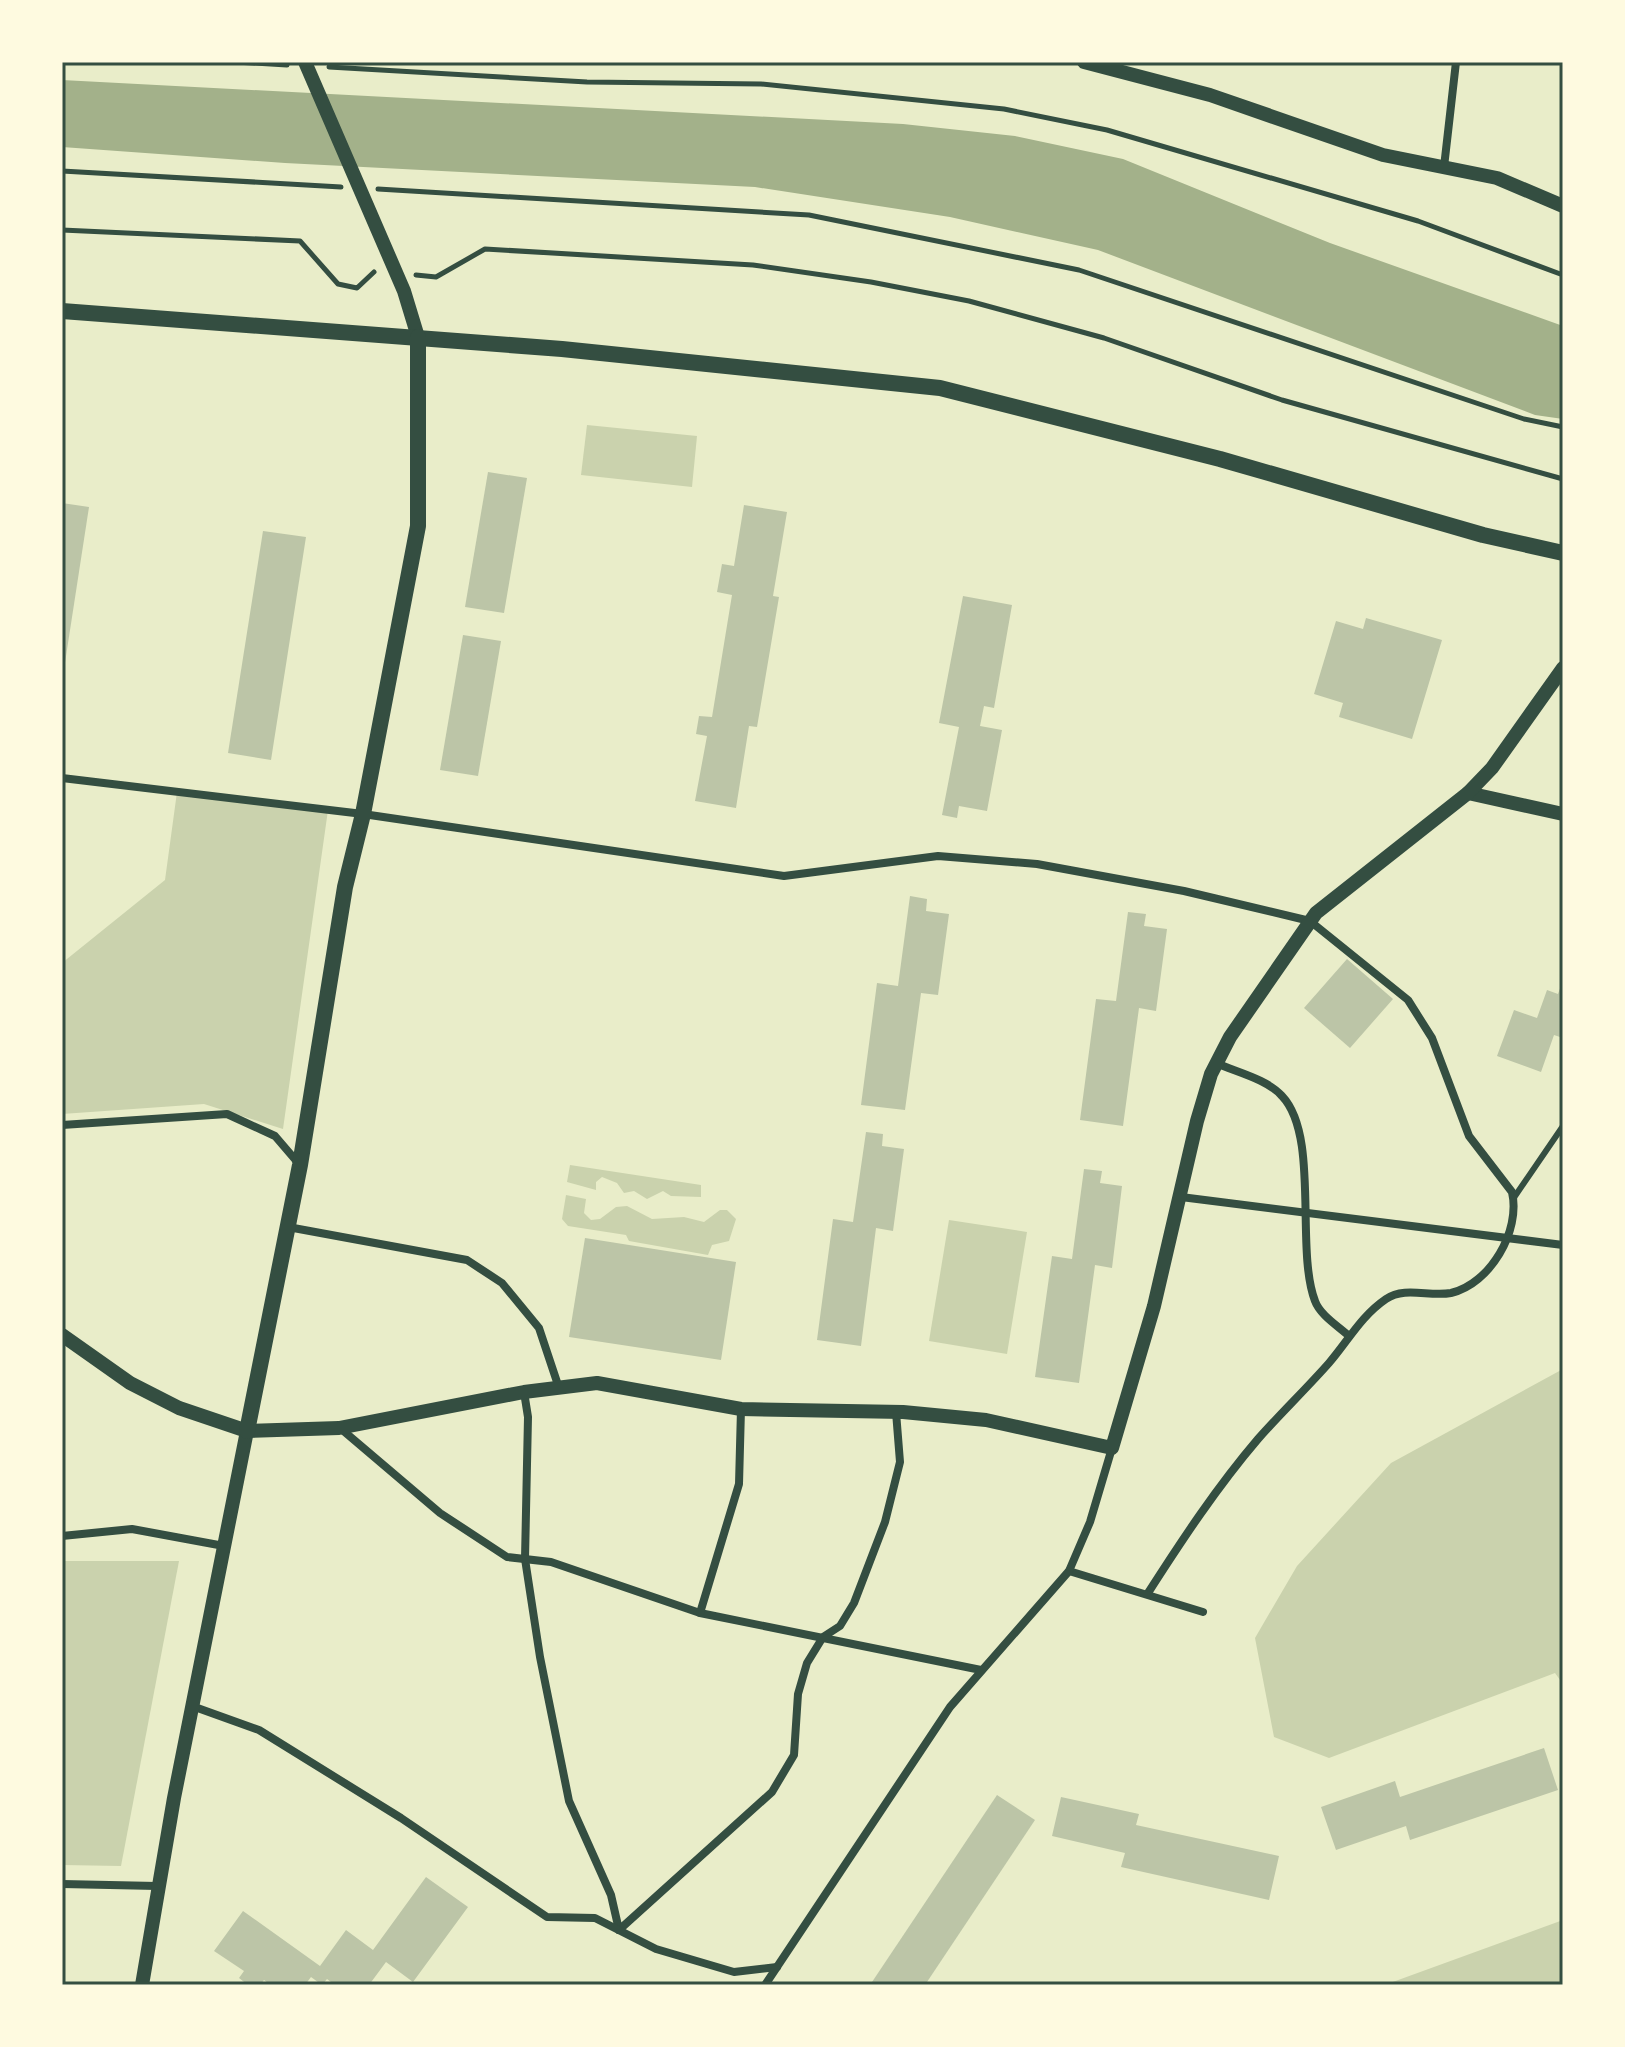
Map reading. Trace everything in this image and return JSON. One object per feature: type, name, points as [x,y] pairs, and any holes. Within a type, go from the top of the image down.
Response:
[{"type":"main road","points":[[62,311],[418,337],[940,388],[1220,459],[1483,535],[1563,553]]},
{"type":"main road","points":[[247,1431],[300,1165],[345,887],[363,814],[418,526],[418,337]]},
{"type":"street","points":[[1084,62],[1210,95],[1383,155],[1497,178],[1563,206]]},
{"type":"street","points":[[1444,167],[1456,62]]},
{"type":"street","points":[[307,65],[404,291],[418,337]]},
{"type":"street","points":[[765,1985],[950,1707],[1069,1571],[1090,1522],[1154,1306],[1197,1121],[1216,1063],[1310,921],[1327,903],[1468,793],[1492,768],[1563,668]]},
{"type":"street","points":[[62,778],[363,814],[784,876],[938,856],[1037,864],[1184,891],[1310,921],[1408,1000],[1432,1038],[1469,1136],[1513,1199],[1508,1237],[1489,1269],[1468,1286],[1440,1294],[1397,1293],[1365,1315],[1258,1440],[1194,1523],[1148,1593]]},
{"type":"street","points":[[1468,793],[1563,814]]},
{"type":"street","points":[[1216,1063],[1271,1087],[1291,1108],[1303,1153],[1304,1212],[1315,1302],[1349,1336]]},
{"type":"street","points":[[62,1125],[227,1114],[275,1136],[300,1165]]},
{"type":"street","points":[[1181,1197],[1563,1245]]},
{"type":"street","points":[[288,1227],[467,1260],[502,1283],[539,1328],[559,1388]]},
{"type":"street","points":[[62,1335],[142,1389],[179,1408],[247,1431],[339,1428],[524,1392],[597,1383],[741,1409],[896,1412],[986,1420],[1112,1448]]},
{"type":"street","points":[[524,1392],[528,1417],[525,1559],[540,1657],[569,1801],[611,1895],[619,1930]]},
{"type":"street","points":[[700,1613],[739,1484],[741,1409]]},
{"type":"street","points":[[619,1930],[772,1792],[794,1755],[798,1694],[807,1663],[823,1637],[840,1626],[854,1603],[885,1522],[900,1462],[896,1412]]},
{"type":"street","points":[[339,1428],[440,1513],[507,1557],[551,1562],[700,1613],[981,1670]]},
{"type":"street","points":[[142,1985],[157,1886],[247,1431]]},
{"type":"street","points":[[62,1536],[132,1529],[224,1546]]},
{"type":"street","points":[[1069,1571],[1203,1612]]},
{"type":"street","points":[[192,1706],[259,1730],[401,1818],[547,1917],[595,1918],[656,1949],[734,1972],[777,1967]]},
{"type":"street","points":[[62,1884],[157,1886]]},
{"type":"lane","points":[[1513,1199],[1563,1126]]},
{"type":"path","points":[[236,62],[587,82],[761,84],[1004,109],[1107,130],[1418,221],[1563,275]]},
{"type":"path","points":[[62,171],[342,187]]},
{"type":"path","points":[[374,189],[824,218],[1079,270],[1524,419],[1563,427]]},
{"type":"path","points":[[62,230],[300,241],[338,284],[357,288],[371,271],[384,273]]},
{"type":"path","points":[[410,275],[436,277],[485,249],[753,265],[871,282],[969,301],[1104,338],[1282,400],[1563,479]]},
{"type":"shaded area","points":[[62,80],[903,124],[1015,136],[1123,159],[1330,243],[1563,326],[1563,419],[1535,415],[1098,250],[950,217],[755,187],[285,163],[62,147]]},
{"type":"shaded area","points":[[587,425],[697,436],[692,487],[581,475]]},
{"type":"shaded area","points":[[177,792],[328,810],[283,1129],[204,1104],[62,1114],[62,963],[165,880]]},
{"type":"shaded area","points":[[570,1165],[701,1185],[701,1197],[671,1196],[663,1191],[647,1199],[634,1191],[624,1193],[617,1183],[602,1177],[596,1182],[596,1190],[567,1182]]},
{"type":"shaded area","points":[[566,1195],[586,1199],[584,1213],[591,1220],[600,1219],[616,1207],[627,1206],[652,1219],[684,1217],[704,1222],[720,1210],[727,1210],[736,1219],[729,1241],[712,1245],[708,1255],[629,1241],[626,1235],[568,1226],[562,1219]]},
{"type":"shaded area","points":[[949,1220],[1027,1232],[1007,1354],[929,1341]]},
{"type":"shaded area","points":[[1563,1369],[1563,1684],[1555,1673],[1329,1758],[1274,1737],[1255,1638],[1297,1566],[1391,1463]]},
{"type":"shaded area","points":[[62,1561],[179,1561],[121,1866],[62,1865]]},
{"type":"shaded area","points":[[1563,1920],[1563,1985],[1305,1985],[1390,1983]]},
{"type":"building","points":[[488,472],[527,478],[504,613],[465,607]]},
{"type":"building","points":[[62,503],[89,507],[64,669],[62,669]]},
{"type":"building","points":[[744,505],[787,512],[773,596],[779,597],[757,727],[749,726],[736,808],[695,801],[707,736],[696,734],[699,716],[712,717],[732,595],[717,592],[722,564],[734,566]]},
{"type":"building","points":[[263,531],[306,537],[271,760],[228,753]]},
{"type":"building","points":[[963,596],[1012,605],[994,708],[984,706],[980,726],[1002,730],[987,811],[959,806],[957,818],[942,815],[959,727],[939,723]]},
{"type":"building","points":[[1366,618],[1442,640],[1412,739],[1339,717],[1343,703],[1314,694],[1336,621],[1363,629]]},
{"type":"building","points":[[463,635],[501,641],[478,776],[440,770]]},
{"type":"building","points":[[910,896],[927,899],[926,911],[949,914],[938,995],[921,993],[905,1110],[861,1105],[877,983],[898,986]]},
{"type":"building","points":[[1128,912],[1146,914],[1144,926],[1167,929],[1156,1011],[1139,1008],[1123,1126],[1080,1120],[1096,999],[1116,1001]]},
{"type":"building","points":[[1347,959],[1393,999],[1350,1048],[1304,1008]]},
{"type":"building","points":[[1563,980],[1563,1038],[1554,1035],[1541,1072],[1497,1056],[1514,1010],[1537,1018],[1547,990],[1558,994]]},
{"type":"building","points":[[866,1132],[883,1134],[882,1146],[904,1149],[893,1231],[876,1228],[861,1346],[817,1340],[833,1219],[853,1222]]},
{"type":"building","points":[[1084,1169],[1102,1171],[1100,1183],[1122,1186],[1112,1268],[1095,1265],[1079,1383],[1035,1377],[1052,1256],[1072,1259]]},
{"type":"building","points":[[585,1238],[736,1262],[721,1360],[569,1337]]},
{"type":"building","points":[[1544,1748],[1558,1790],[1410,1840],[1406,1826],[1336,1850],[1321,1807],[1395,1781],[1400,1797]]},
{"type":"building","points":[[997,1795],[1035,1820],[925,1985],[870,1985]]},
{"type":"building","points":[[1061,1797],[1139,1814],[1136,1825],[1279,1856],[1269,1900],[1121,1867],[1125,1853],[1052,1836]]},
{"type":"building","points":[[426,1877],[468,1907],[413,1982],[386,1962],[369,1985],[335,1985],[327,1979],[322,1985],[311,1977],[305,1985],[271,1985],[264,1980],[260,1985],[248,1985],[239,1978],[244,1971],[214,1951],[243,1911],[320,1966],[346,1930],[373,1950]]}]
